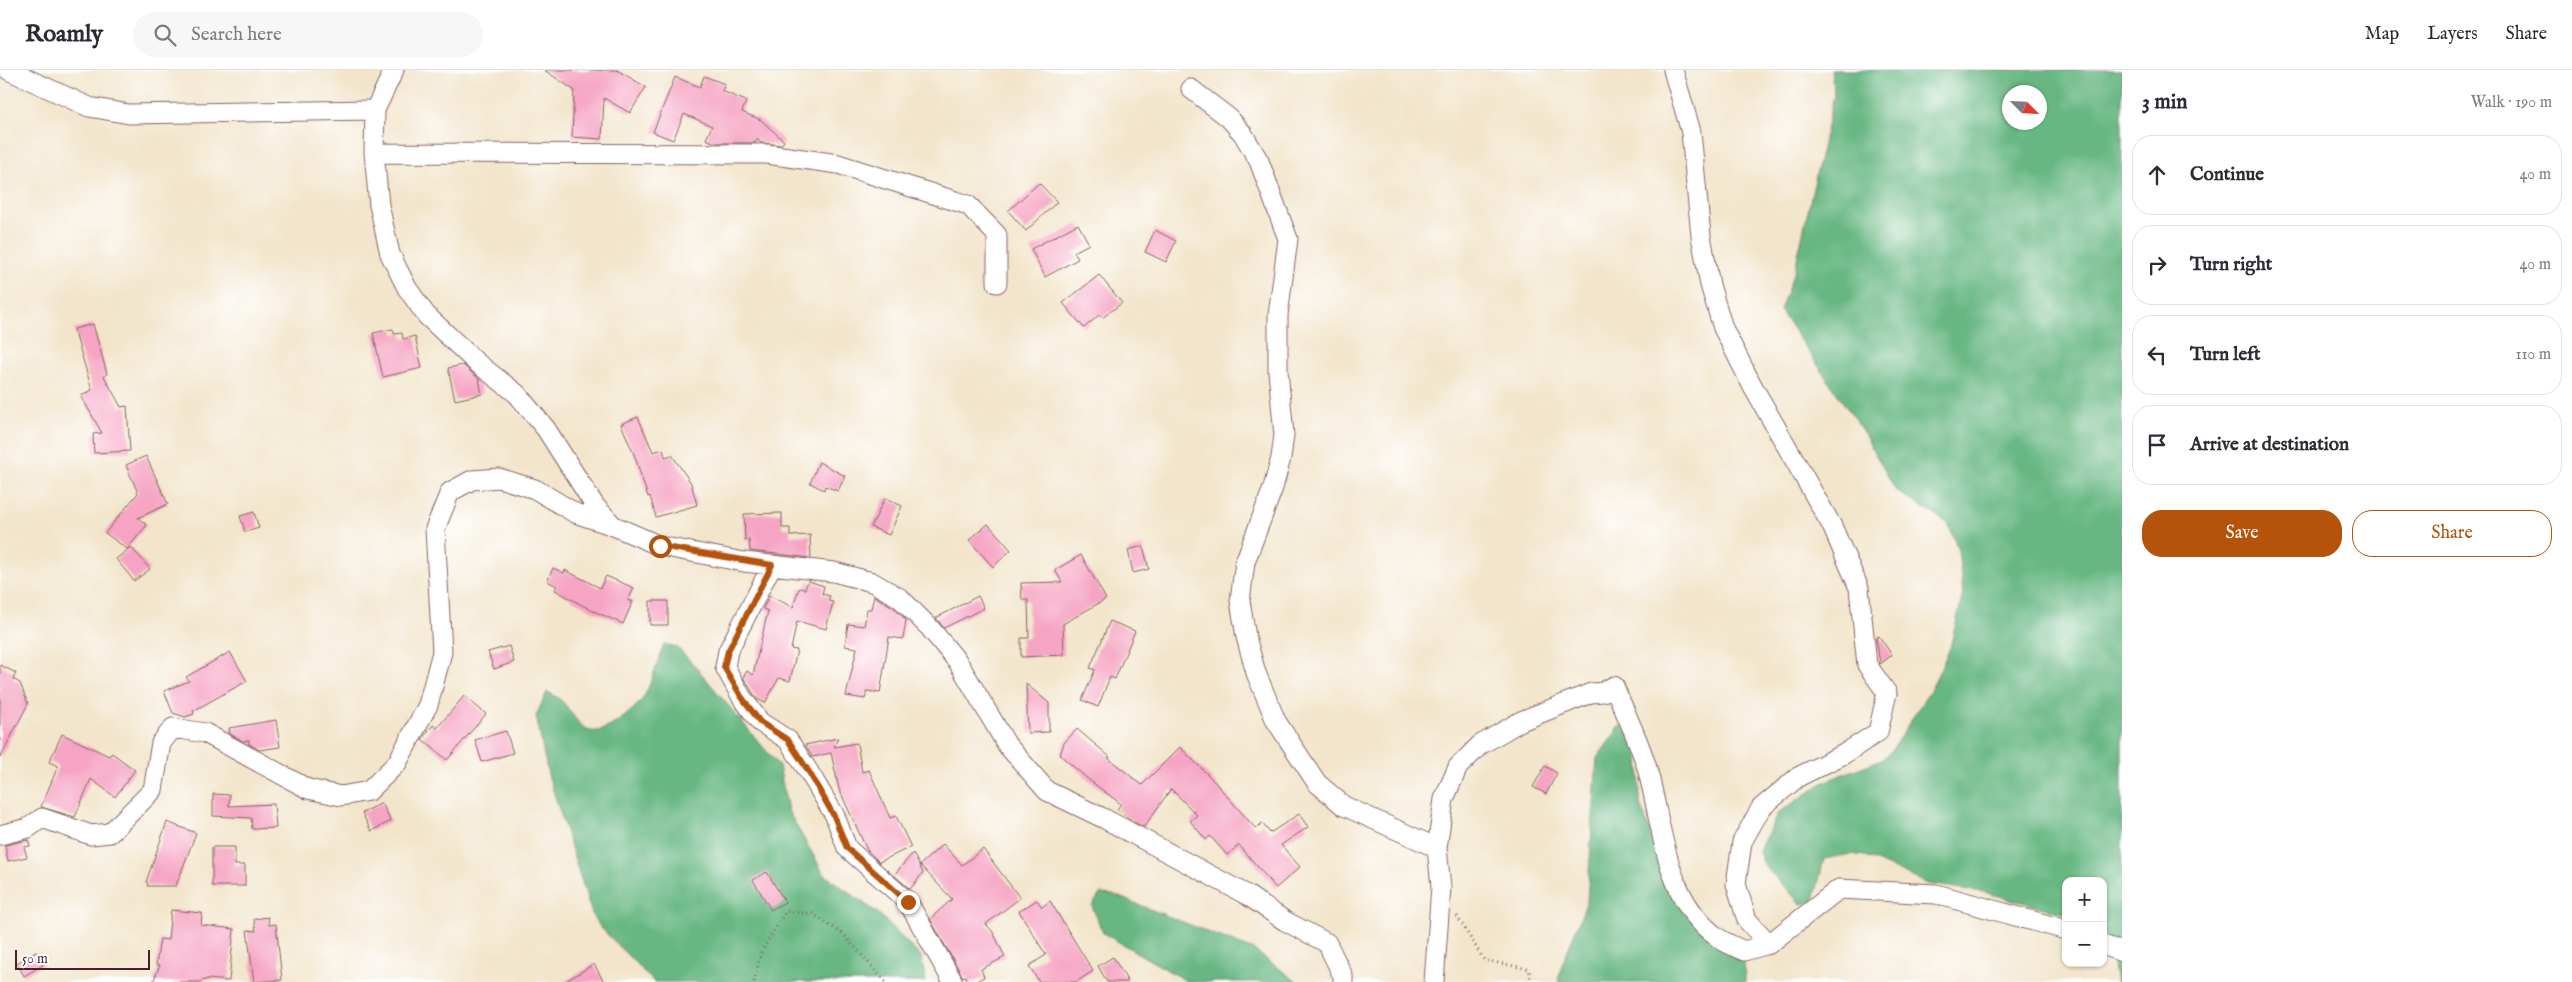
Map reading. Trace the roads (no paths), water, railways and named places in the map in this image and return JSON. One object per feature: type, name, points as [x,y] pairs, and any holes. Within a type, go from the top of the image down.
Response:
[{"type":"street","points":[[8,70],[89,107],[129,114],[375,110]]},
{"type":"street","points":[[394,70],[375,110],[374,153],[379,205],[390,254],[407,288],[426,315],[476,362],[517,394],[546,429],[595,506],[614,526]]},
{"type":"street","points":[[1673,70],[1691,132],[1701,236],[1710,285],[1723,328],[1753,387],[1832,526],[1859,588],[1867,665],[1887,693],[1878,732],[1844,754],[1798,776],[1761,808],[1742,842],[1736,884],[1747,920],[1769,944]]},
{"type":"street","points":[[1191,88],[1229,118],[1243,134],[1259,161],[1288,239],[1278,315],[1278,371],[1284,435],[1281,458],[1273,488],[1245,562],[1240,601],[1246,637],[1256,673],[1276,721],[1317,783],[1344,806],[1437,848]]},
{"type":"street","points":[[374,153],[767,154],[838,164],[968,205],[997,235],[997,283]]},
{"type":"street","points":[[0,835],[28,828],[42,818],[90,835],[110,833],[152,790],[161,743],[173,728],[205,733],[308,789],[341,796],[369,791],[397,762],[428,705],[442,652],[435,529],[450,492],[472,480],[499,478],[536,489],[575,513],[614,526],[660,546],[772,565],[834,572],[872,582],[900,598],[929,627],[958,662],[1007,745],[1047,791],[1105,819],[1247,895],[1285,921],[1328,943],[1343,976],[1343,982]]},
{"type":"street","points":[[772,565],[728,651],[724,667],[741,696],[760,722],[788,740],[834,816],[847,848],[908,902],[953,982]]},
{"type":"street","points":[[1434,982],[1441,887],[1437,848],[1444,799],[1458,767],[1480,745],[1521,721],[1591,692],[1602,692],[1614,686],[1647,767],[1664,845],[1680,892],[1694,914],[1717,937],[1744,952],[1769,944],[1839,889],[1936,894],[2062,929]]},
{"type":"street","points":[[2107,946],[2122,952]]}]
